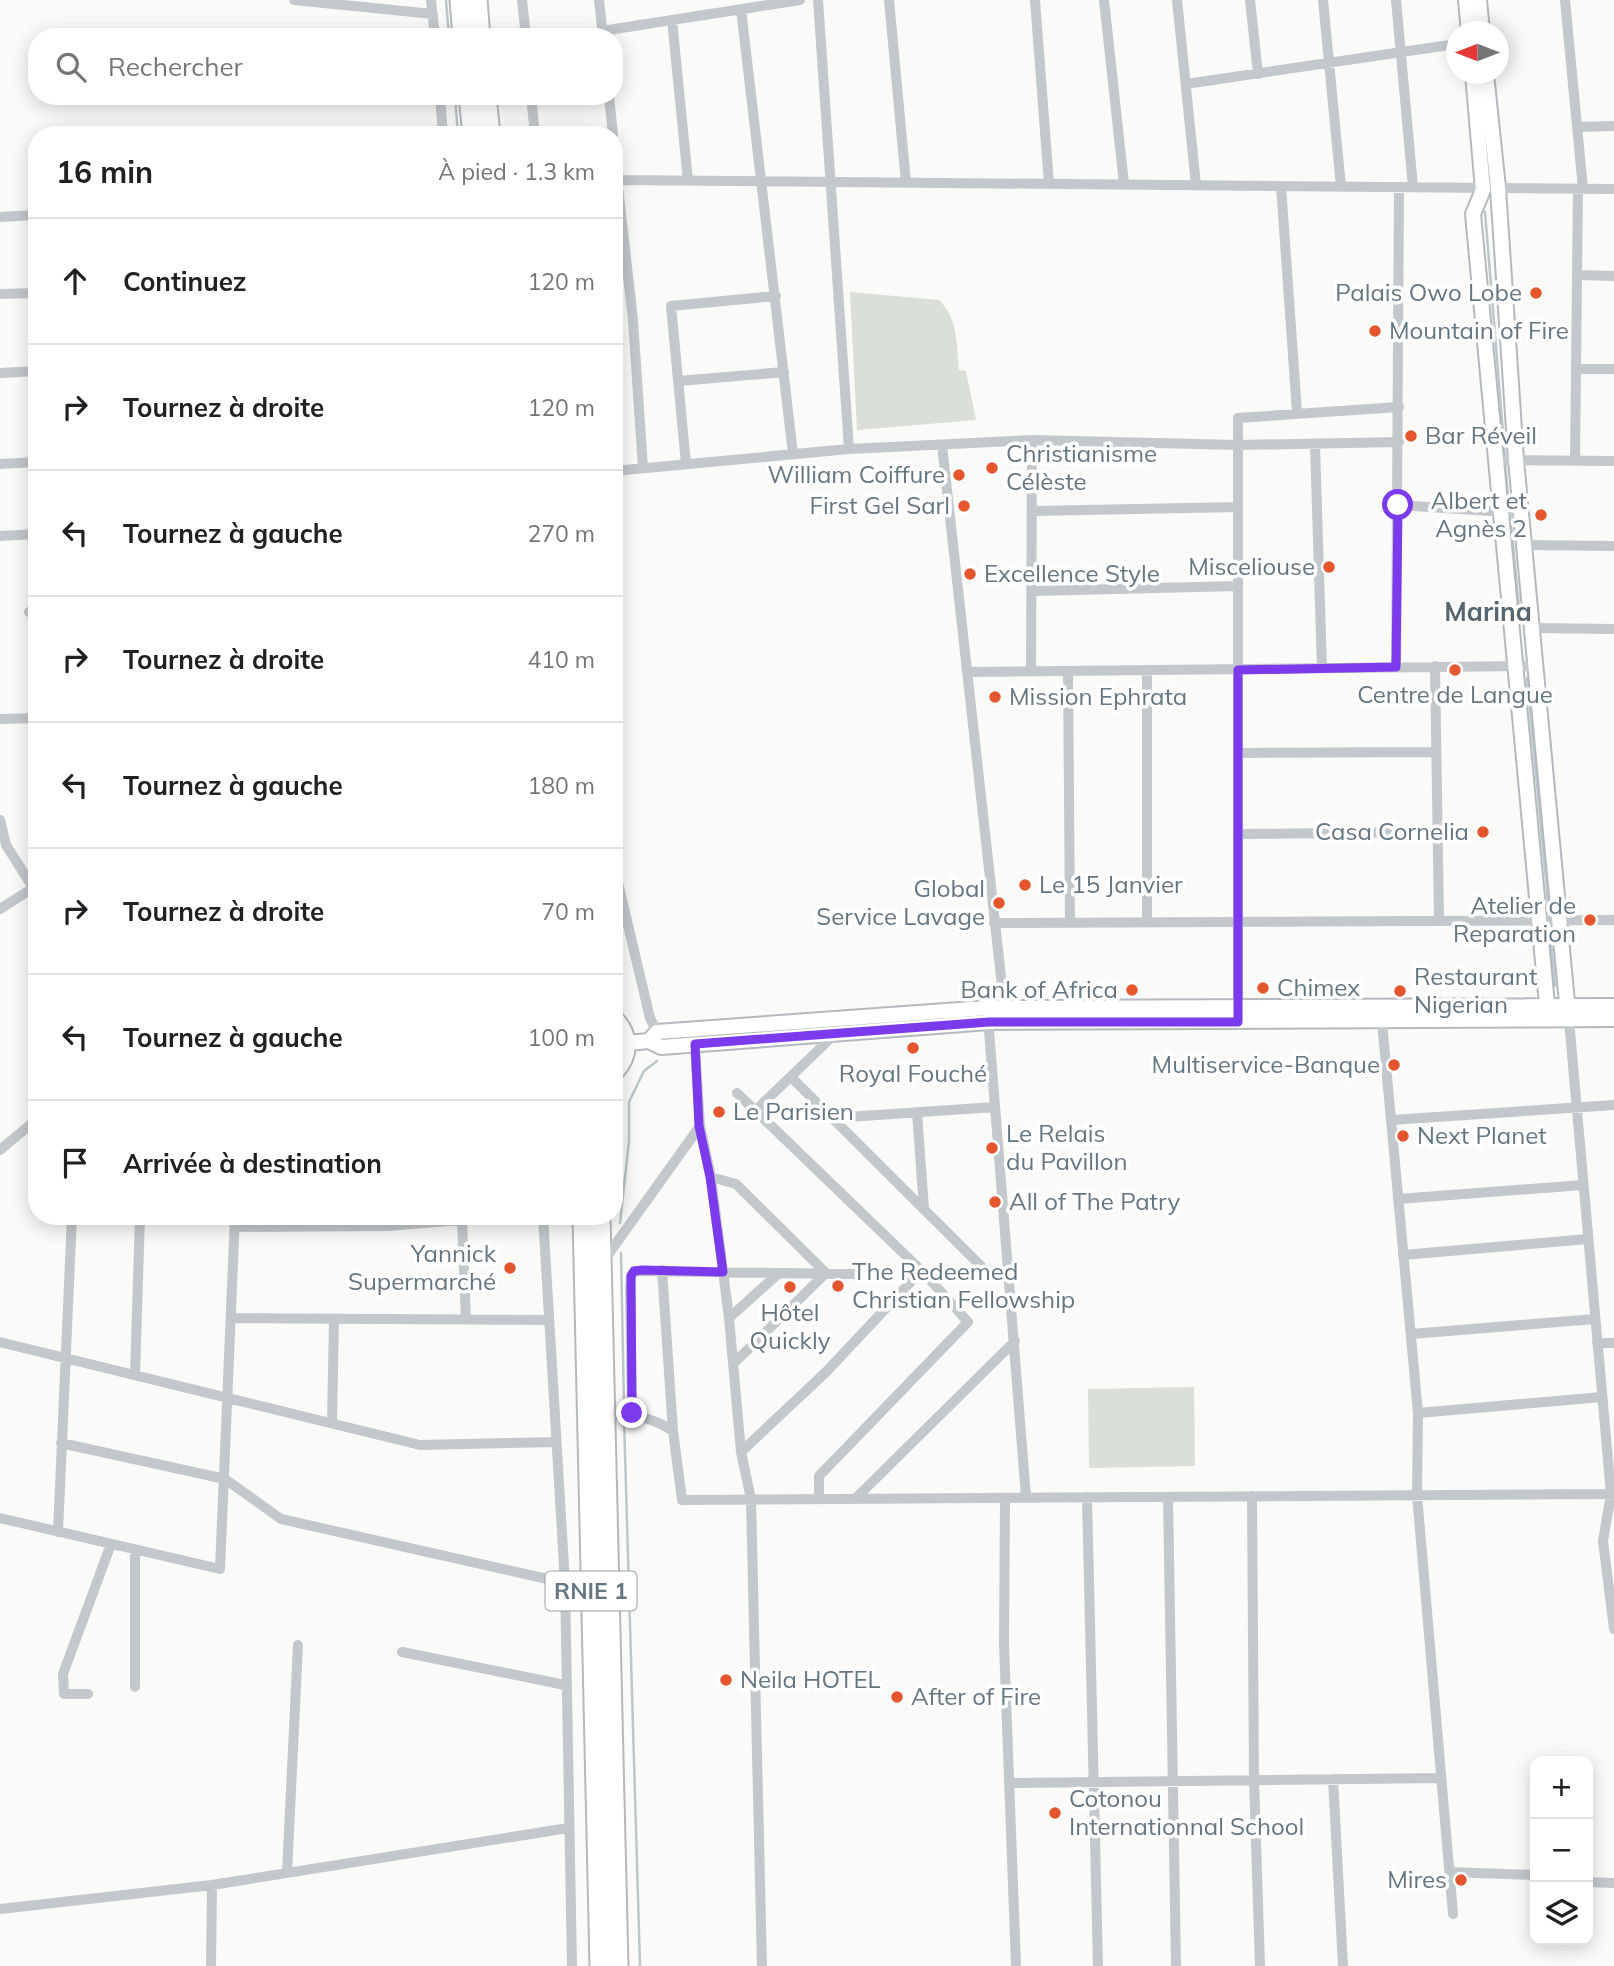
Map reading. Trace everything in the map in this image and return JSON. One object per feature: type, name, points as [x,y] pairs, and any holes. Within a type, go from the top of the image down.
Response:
[{"type":"highway","points":[[460,0],[462,28]]},
{"type":"highway","points":[[477,0],[479,28]]},
{"type":"highway","points":[[470,105],[472,126]]},
{"type":"highway","points":[[487,105],[489,126]]},
{"type":"highway","points":[[623,1036],[626,1043],[623,1051]]},
{"type":"highway","name":"RNIE 1","points":[[583,1225],[600,1966]]},
{"type":"highway","name":"RNIE 1","points":[[600,1225],[618,1966]]},
{"type":"street","points":[[293,0],[433,14]]},
{"type":"street","points":[[431,0],[434,28]]},
{"type":"street","points":[[523,0],[525,28]]},
{"type":"street","points":[[599,0],[602,28]]},
{"type":"street","points":[[623,30],[800,0]]},
{"type":"street","points":[[818,0],[849,449]]},
{"type":"street","points":[[889,0],[906,183]]},
{"type":"street","points":[[1035,0],[1049,184]]},
{"type":"street","points":[[1104,0],[1124,184]]},
{"type":"street","points":[[1177,0],[1196,185]]},
{"type":"street","points":[[1250,0],[1258,74]]},
{"type":"street","points":[[1323,0],[1341,187]]},
{"type":"street","points":[[1396,0],[1413,187]]},
{"type":"street","points":[[1466,0],[1468,21]]},
{"type":"street","points":[[1479,0],[1481,21]]},
{"type":"street","points":[[1565,0],[1580,189],[1575,461]]},
{"type":"street","points":[[741,9],[793,454]]},
{"type":"street","points":[[672,20],[688,181]]},
{"type":"street","points":[[1186,84],[1446,46]]},
{"type":"street","points":[[1474,84],[1490,189],[1602,1397],[1609,1414],[1613,1494],[1605,1516],[1604,1541],[1614,1629]]},
{"type":"street","points":[[1486,84],[1490,189]]},
{"type":"street","points":[[441,105],[442,126]]},
{"type":"street","points":[[532,105],[534,126]]},
{"type":"street","points":[[610,105],[611,126]]},
{"type":"street","points":[[1577,127],[1614,126]]},
{"type":"street","points":[[623,180],[1614,189]]},
{"type":"street","points":[[1281,186],[1297,412]]},
{"type":"street","points":[[1396,667],[1399,187]]},
{"type":"street","points":[[1490,189],[1475,201],[1473,214],[1547,1013]]},
{"type":"street","points":[[0,217],[28,215]]},
{"type":"street","points":[[623,238],[633,320],[643,468]]},
{"type":"street","points":[[1577,275],[1614,276]]},
{"type":"street","points":[[0,295],[28,293]]},
{"type":"street","points":[[686,464],[672,305],[776,296]]},
{"type":"street","points":[[1576,369],[1614,369]]},
{"type":"street","points":[[0,373],[28,371]]},
{"type":"street","points":[[679,381],[784,372]]},
{"type":"street","points":[[1238,1015],[1238,418],[1399,407]]},
{"type":"street","points":[[623,470],[849,449],[1032,440],[1238,445],[1399,442]]},
{"type":"street","points":[[1031,671],[1034,591],[1032,440]]},
{"type":"street","points":[[942,445],[1005,1015]]},
{"type":"street","points":[[1315,445],[1322,668]]},
{"type":"street","points":[[1496,460],[1614,461]]},
{"type":"street","points":[[0,464],[28,462]]},
{"type":"street","points":[[1398,505],[1521,513]]},
{"type":"street","points":[[1033,512],[1238,507]]},
{"type":"street","points":[[0,536],[28,534]]},
{"type":"street","points":[[1524,545],[1614,546]]},
{"type":"street","points":[[1034,591],[1238,586]]},
{"type":"street","points":[[1532,628],[1614,629]]},
{"type":"street","points":[[1435,666],[1439,921]]},
{"type":"street","points":[[967,671],[1535,666]]},
{"type":"street","points":[[1068,671],[1070,923]]},
{"type":"street","points":[[1147,671],[1147,922]]},
{"type":"street","points":[[0,719],[28,718]]},
{"type":"street","points":[[1238,753],[1436,752]]},
{"type":"street","points":[[0,820],[6,845],[28,880]]},
{"type":"street","points":[[1238,834],[1437,832]]},
{"type":"street","points":[[0,909],[28,895]]},
{"type":"street","points":[[623,904],[653,1037]]},
{"type":"street","points":[[995,923],[1614,920]]},
{"type":"street","points":[[1568,1013],[1614,1006]]},
{"type":"street","points":[[1238,1015],[1382,1022],[1547,1013]]},
{"type":"street","points":[[695,1037],[988,1015],[1568,1013],[1614,1019]]},
{"type":"street","points":[[626,1043],[653,1037],[835,1034],[988,1015]]},
{"type":"street","points":[[988,1015],[1026,1497]]},
{"type":"street","points":[[1382,1022],[1418,1413],[1417,1495],[1453,1914]]},
{"type":"street","points":[[756,1111],[835,1034]]},
{"type":"street","points":[[695,1037],[699,1126],[710,1177],[729,1318],[741,1451],[751,1499],[762,1966]]},
{"type":"street","points":[[791,1077],[987,1272]]},
{"type":"street","points":[[737,1093],[924,1273],[965,1317],[967,1325],[819,1476],[819,1499]]},
{"type":"street","points":[[1391,1121],[1614,1105]]},
{"type":"street","points":[[833,1118],[995,1107]]},
{"type":"street","points":[[917,1113],[924,1209]]},
{"type":"street","points":[[600,1266],[699,1126]]},
{"type":"street","points":[[0,1150],[28,1127]]},
{"type":"street","points":[[710,1177],[736,1184],[826,1273]]},
{"type":"street","points":[[1398,1199],[1583,1185]]},
{"type":"street","points":[[58,1532],[71,1225]]},
{"type":"street","points":[[135,1375],[140,1225]]},
{"type":"street","points":[[0,1518],[220,1569],[235,1225]]},
{"type":"street","points":[[357,1225],[399,1225]]},
{"type":"street","points":[[462,1225],[466,1320]]},
{"type":"street","points":[[544,1225],[565,1586],[572,1966]]},
{"type":"street","points":[[1403,1255],[1588,1238]]},
{"type":"street","points":[[662,1270],[673,1431],[682,1500],[1613,1494]]},
{"type":"street","points":[[632,1413],[631,1276],[634,1271],[854,1274]]},
{"type":"street","points":[[741,1451],[826,1372],[919,1273],[1010,1271]]},
{"type":"street","points":[[729,1318],[779,1273]]},
{"type":"street","points":[[733,1364],[826,1273]]},
{"type":"street","points":[[232,1318],[550,1320]]},
{"type":"street","points":[[332,1423],[334,1319]]},
{"type":"street","points":[[1411,1334],[1595,1319]]},
{"type":"street","points":[[856,1499],[1015,1341]]},
{"type":"street","points":[[0,1342],[420,1445],[556,1442]]},
{"type":"street","points":[[1597,1343],[1614,1343]]},
{"type":"street","points":[[1418,1413],[1602,1397]]},
{"type":"street","points":[[604,1414],[632,1413],[655,1419],[673,1431]]},
{"type":"street","points":[[61,1443],[225,1479],[281,1519],[565,1586],[591,1587]]},
{"type":"street","points":[[1252,1496],[1254,1780],[1261,1966]]},
{"type":"street","points":[[1087,1497],[1098,1966]]},
{"type":"street","points":[[1168,1497],[1176,1966]]},
{"type":"street","points":[[1005,1498],[1004,1644],[1016,1966]]},
{"type":"street","points":[[88,1694],[64,1694],[63,1674],[111,1545]]},
{"type":"street","points":[[135,1550],[135,1687]]},
{"type":"street","points":[[287,1873],[298,1645]]},
{"type":"street","points":[[402,1652],[565,1685]]},
{"type":"street","points":[[1333,1779],[1343,1966]]},
{"type":"street","points":[[1011,1783],[1440,1779]]},
{"type":"street","points":[[0,1909],[212,1885],[568,1828]]},
{"type":"street","points":[[1449,1872],[1530,1875]]},
{"type":"street","points":[[1593,1882],[1614,1884]]},
{"type":"street","points":[[211,1966],[212,1885]]},
{"type":"shaded area","points":[[850,292],[939,300],[953,324],[959,370],[966,371],[976,420],[857,430]]},
{"type":"shaded area","points":[[1194,1387],[1195,1466],[1089,1468],[1088,1389]]},
{"type":"waterway","points":[[446,0],[448,28]]},
{"type":"waterway","points":[[456,105],[457,126]]},
{"type":"waterway","points":[[1485,212],[1505,457]]},
{"type":"waterway","points":[[1505,463],[1509,509]]},
{"type":"waterway","points":[[1510,515],[1520,617]]},
{"type":"waterway","points":[[1527,678],[1548,901]]},
{"type":"waterway","points":[[1550,931],[1555,986]]},
{"type":"waterway","points":[[623,1196],[629,1141],[629,1102],[644,1071],[657,1061]]},
{"type":"waterway","points":[[621,1253],[624,1405]]},
{"type":"waterway","points":[[624,1419],[640,1966]]},
{"type":"place","name":"Palais Owo Lobe","points":[[1536,293]]},
{"type":"place","name":"Mountain of Fire","points":[[1375,331]]},
{"type":"place","name":"Bar Réveil","points":[[1411,436]]},
{"type":"place","name":"Christianisme Célèste","points":[[992,468]]},
{"type":"place","name":"William Coiffure","points":[[959,475]]},
{"type":"place","name":"First Gel Sarl","points":[[964,506]]},
{"type":"place","name":"Albert et Agnès 2","points":[[1541,515]]},
{"type":"place","name":"Misceliouse","points":[[1329,567]]},
{"type":"place","name":"Excellence Style","points":[[970,574]]},
{"type":"place","name":"Centre de Langue","points":[[1455,670]]},
{"type":"place","name":"Mission Ephrata","points":[[995,697]]},
{"type":"place","name":"Casa Cornelia","points":[[1483,832]]},
{"type":"place","name":"Le 15 Janvier","points":[[1025,885]]},
{"type":"place","name":"Global Service Lavage","points":[[999,903]]},
{"type":"place","name":"Atelier de Reparation","points":[[1590,920]]},
{"type":"place","name":"Chimex","points":[[1263,988]]},
{"type":"place","name":"Bank of Africa","points":[[1132,990]]},
{"type":"place","name":"Restaurant Nigerian","points":[[1400,991]]},
{"type":"place","name":"Royal Fouché","points":[[913,1048]]},
{"type":"place","name":"Multiservice-Banque","points":[[1394,1065]]},
{"type":"place","name":"Le Parisien","points":[[719,1112]]},
{"type":"place","name":"Next Planet","points":[[1403,1136]]},
{"type":"place","name":"Le Relais du Pavillon","points":[[992,1148]]},
{"type":"place","name":"All of The Patry","points":[[995,1202]]},
{"type":"place","name":"Yannick Supermarché","points":[[510,1268]]},
{"type":"place","name":"The Redeemed Christian Fellowship","points":[[838,1286]]},
{"type":"place","name":"Hôtel Quickly","points":[[790,1287]]},
{"type":"place","name":"Neila HOTEL","points":[[726,1680]]},
{"type":"place","name":"After of Fire","points":[[897,1697]]},
{"type":"place","name":"Cotonou Internationnal School","points":[[1055,1813]]},
{"type":"place","name":"Mires","points":[[1461,1880]]},
{"type":"district","name":"Marina","points":[[1488,612]]},
{"type":"route","points":[[632,1413],[631,1276],[634,1271],[723,1272],[710,1177],[699,1126],[695,1044],[989,1022],[1238,1022],[1238,670],[1396,667],[1398,505]]}]
